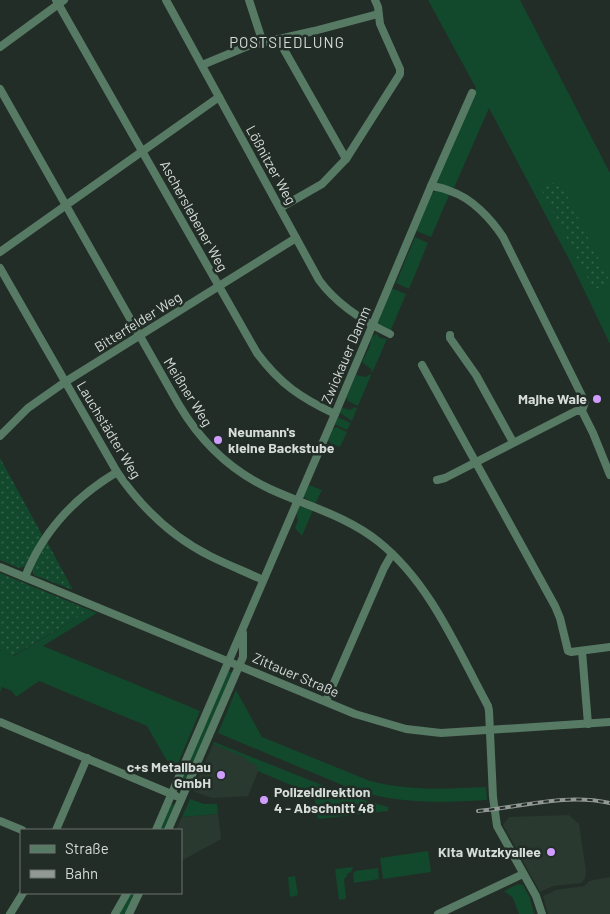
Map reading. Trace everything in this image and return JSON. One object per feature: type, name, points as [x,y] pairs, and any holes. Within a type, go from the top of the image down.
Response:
[{"type":"street","name":"Lößnitzer Weg","points":[[166,0],[324,287],[347,308],[390,334]]},
{"type":"street","points":[[249,0],[263,43]]},
{"type":"street","points":[[280,208],[322,184],[346,159],[400,74],[400,69],[380,24],[378,7],[375,0]]},
{"type":"street","points":[[0,47],[60,1]]},
{"type":"street","name":"Ascherslebener Weg","points":[[60,1],[257,353],[283,383],[300,396],[335,414]]},
{"type":"street","points":[[202,66],[242,49],[378,14]]},
{"type":"street","points":[[278,39],[346,159]]},
{"type":"street","name":"Meißner Weg","points":[[0,89],[186,416],[211,448],[250,478],[360,529],[406,567],[436,610],[488,706],[496,826],[536,896],[542,914]]},
{"type":"street","name":"Zwickauer Damm","points":[[156,829],[472,93]]},
{"type":"street","points":[[0,252],[219,97]]},
{"type":"street","points":[[431,186],[452,191],[462,197],[495,225],[512,254],[585,402],[582,411],[610,475]]},
{"type":"street","name":"Bitterfelder Weg","points":[[0,436],[28,408],[65,382],[296,238]]},
{"type":"street","name":"Lauchstädter Weg","points":[[0,268],[117,472],[148,510],[183,540],[210,556],[263,580]]},
{"type":"street","points":[[450,334],[450,338],[476,375],[513,442]]},
{"type":"street","points":[[422,365],[558,612],[566,648],[570,652],[610,647]]},
{"type":"street","points":[[437,480],[446,478],[576,411],[582,411]]},
{"type":"street","points":[[24,577],[38,548],[65,512],[81,496],[117,472]]},
{"type":"street","points":[[326,701],[384,568],[392,554]]},
{"type":"street","name":"Zittauer Straße","points":[[0,567],[326,701],[374,720],[406,729],[441,733],[610,722]]},
{"type":"street","name":"Zwickauer Damm","points":[[168,829],[244,652],[244,626]]},
{"type":"street","points":[[582,651],[588,724]]},
{"type":"street","points":[[0,722],[182,798]]},
{"type":"street","points":[[56,829],[87,758]]},
{"type":"street","points":[[0,821],[20,829]]},
{"type":"street","points":[[438,914],[524,874]]},
{"type":"street","points":[[10,914],[22,894]]},
{"type":"street","points":[[115,914],[126,894]]},
{"type":"street","points":[[129,914],[139,894]]},
{"type":"shaded area","points":[[214,742],[262,762],[248,796],[212,798],[193,791]]},
{"type":"shaded area","points":[[218,814],[221,839],[182,860],[182,829],[176,829],[182,817]]},
{"type":"shaded area","name":"Kita Wutzkyallee","points":[[569,815],[579,824],[586,872],[585,878],[581,883],[553,886],[540,892],[503,825],[509,817]]},
{"type":"shaded area","points":[[610,877],[610,914],[548,914],[543,896],[556,890],[585,886],[589,881]]},
{"type":"green space","points":[[428,0],[520,0],[610,173],[610,344],[572,265],[489,108],[453,190],[433,185],[476,88]]},
{"type":"green space","points":[[559,180],[610,282],[594,290],[541,189]]},
{"type":"green space","points":[[437,190],[450,193],[431,237],[414,230],[431,194]]},
{"type":"green space","points":[[415,237],[428,243],[409,289],[396,283]]},
{"type":"green space","points":[[391,288],[406,294],[390,332],[377,324]]},
{"type":"green space","points":[[377,334],[380,338],[387,339],[372,373],[371,369],[362,362],[370,346],[371,338]]},
{"type":"green space","points":[[370,374],[358,406],[348,401],[346,397],[356,375],[366,377]]},
{"type":"green space","points":[[355,407],[357,408],[352,421],[340,413],[340,410],[343,408],[350,410]]},
{"type":"green space","points":[[337,417],[351,423],[347,430],[334,424]]},
{"type":"green space","points":[[336,427],[347,432],[340,447],[330,443],[328,440],[333,429]]},
{"type":"green space","points":[[0,458],[42,535],[25,566],[19,568],[0,560]]},
{"type":"green space","points":[[309,485],[322,490],[315,504],[304,497],[303,494]]},
{"type":"green space","points":[[303,506],[313,510],[302,536],[295,528],[298,520],[296,511],[299,507]]},
{"type":"green space","points":[[47,542],[73,590],[34,575],[32,569]]},
{"type":"green space","points":[[0,573],[82,607],[85,613],[13,656],[0,650]]},
{"type":"green space","points":[[82,607],[97,613],[43,646],[200,711],[174,773],[147,726],[39,681],[16,697],[12,691],[2,687],[0,692],[0,650],[14,656],[85,613]]},
{"type":"green space","points":[[228,671],[233,673],[184,787],[179,785]]},
{"type":"green space","points":[[236,690],[262,737],[370,781],[413,788],[486,787],[487,800],[420,801],[371,795],[354,790],[218,733]]},
{"type":"green space","points":[[214,742],[347,795],[388,807],[388,811],[318,819],[314,795],[258,771],[258,766],[247,761],[246,758],[213,744]]},
{"type":"green space","points":[[190,799],[204,804],[217,804],[218,814],[182,817]]},
{"type":"green space","points":[[171,803],[176,806],[166,829],[159,829]]},
{"type":"green space","points":[[428,851],[431,872],[383,879],[380,858]]},
{"type":"green space","points":[[353,867],[344,879],[346,899],[339,900],[335,869]]},
{"type":"green space","points":[[378,868],[379,879],[354,883],[353,873],[356,871]]},
{"type":"green space","points":[[295,876],[298,895],[290,897],[288,877]]},
{"type":"green space","points":[[518,884],[523,885],[530,898],[534,914],[519,914],[513,898],[504,891]]},
{"type":"green space","points":[[129,894],[136,894],[125,914],[119,914]]},
{"type":"railway","points":[[478,811],[560,800],[577,799],[610,803]]},
{"type":"place","name":"Majhe Wale","points":[[597,399]]},
{"type":"place","name":"Neumann's kleine Backstube","points":[[218,440]]},
{"type":"place","name":"c+s Metallbau GmbH","points":[[221,775]]},
{"type":"place","name":"Polizeidirektion 4 - Abschnitt 48","points":[[264,800]]},
{"type":"place","name":"Kita Wutzkyallee","points":[[551,852]]},
{"type":"district","name":"POSTSIEDLUNG","points":[[287,43]]}]
